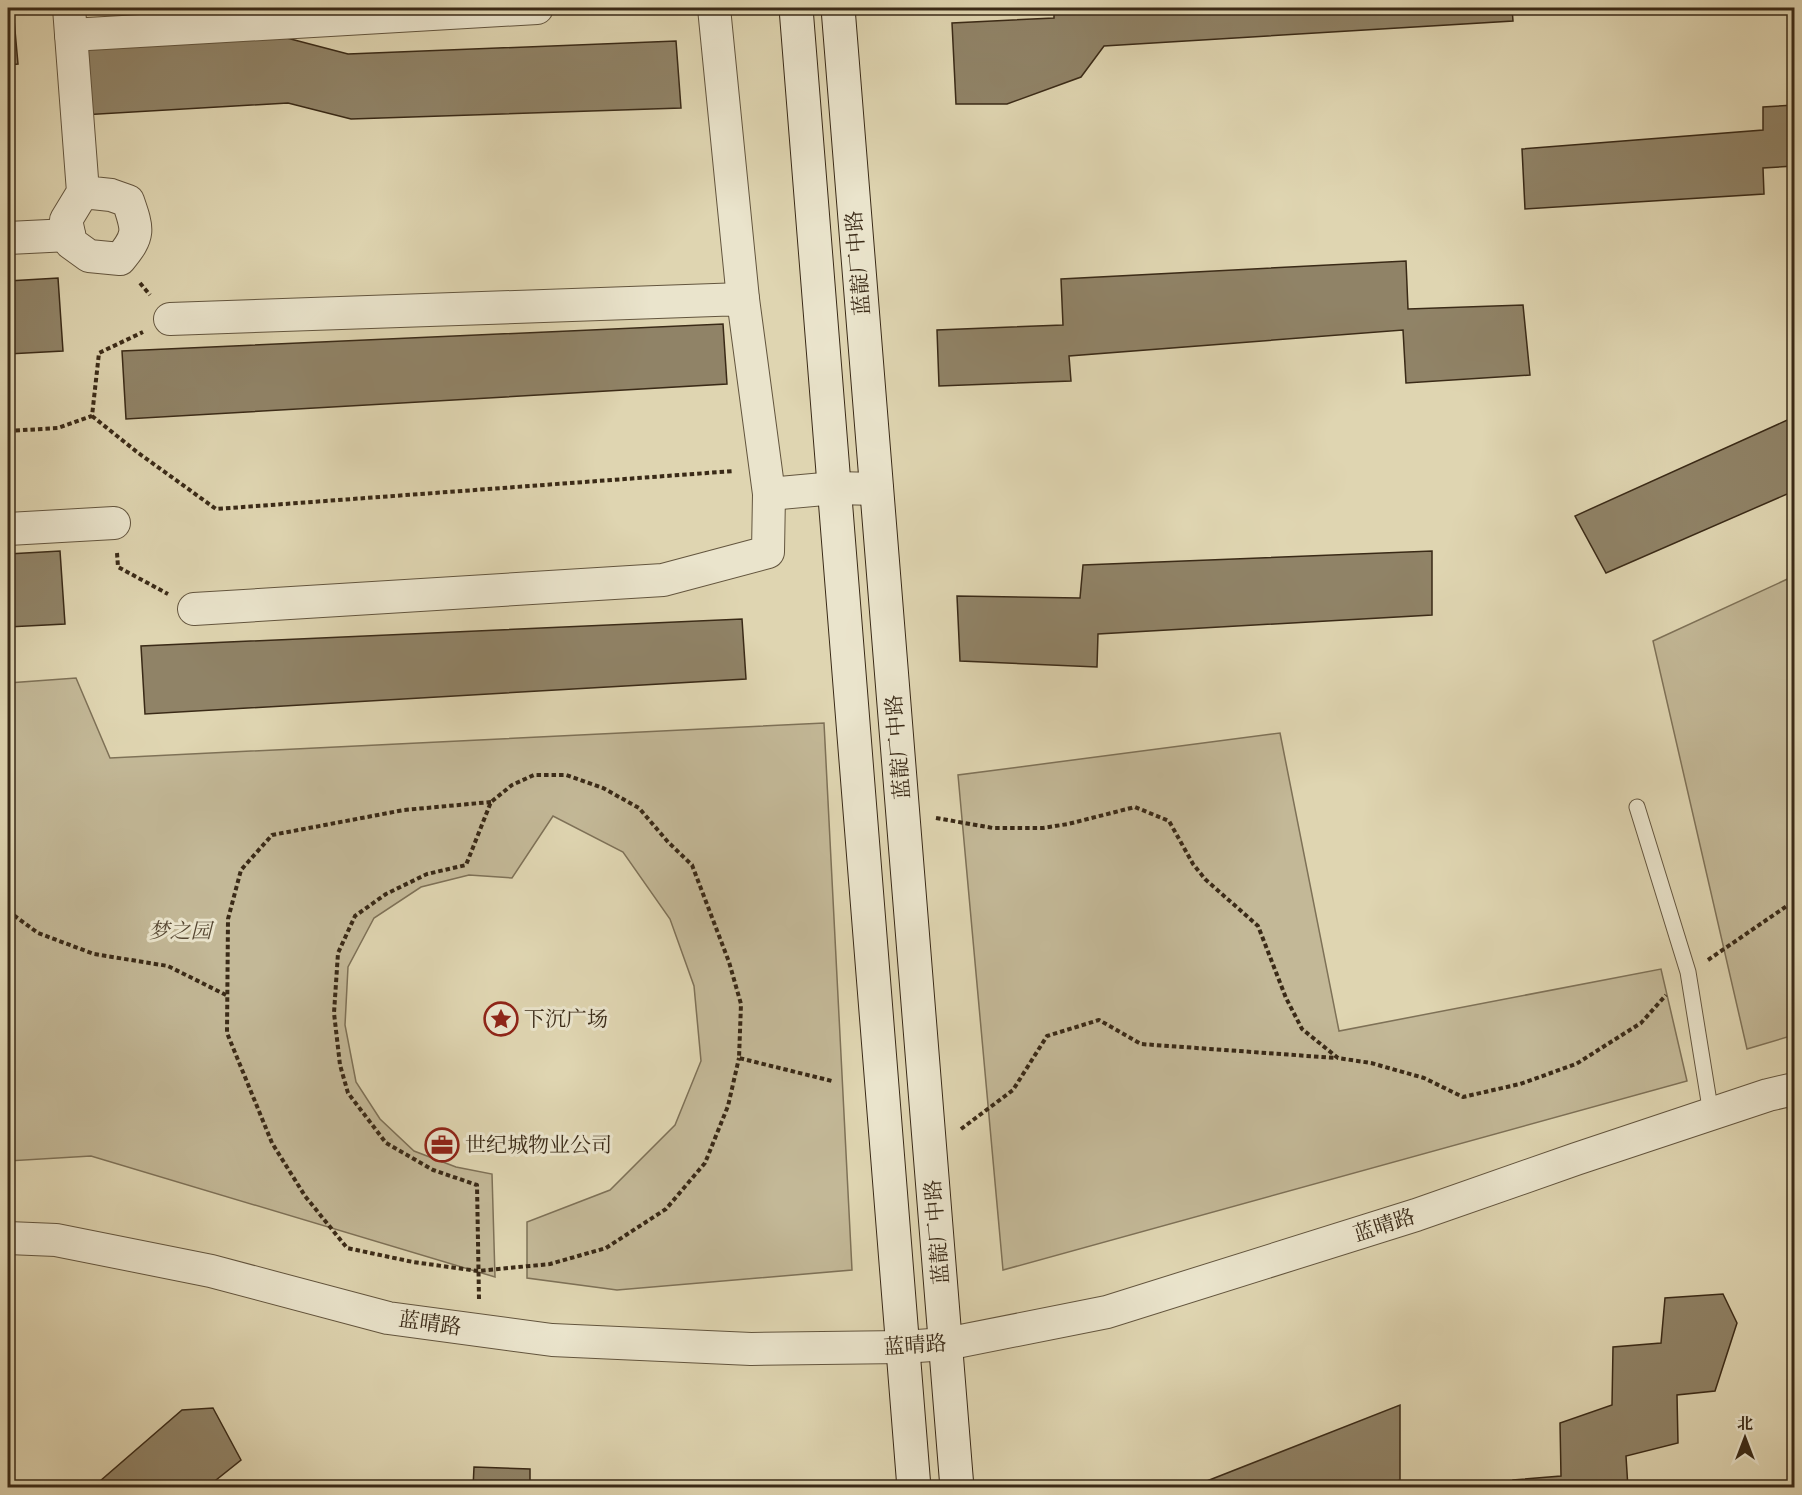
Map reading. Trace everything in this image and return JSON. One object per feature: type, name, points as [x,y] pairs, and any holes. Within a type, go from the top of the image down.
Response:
[{"type":"street","points":[[83,192],[111,195],[128,201],[135,220],[135,241],[120,259],[89,256],[71,243],[69,235],[66,220],[83,192],[70,21],[537,8]]},
{"type":"street","points":[[194,609],[663,580],[768,552],[768,481],[743,299],[714,8]]},
{"type":"street","name":"蓝靛厂中路","points":[[796,8],[914,1488]]},
{"type":"street","name":"蓝靛厂中路","points":[[838,8],[957,1488]]},
{"type":"street","points":[[8,238],[69,235]]},
{"type":"street","points":[[170,319],[743,299]]},
{"type":"street","points":[[768,481],[835,488],[877,489]]},
{"type":"street","points":[[8,529],[114,523]]},
{"type":"street","name":"蓝晴路","points":[[8,1239],[56,1240],[211,1270],[388,1318],[552,1340],[751,1349],[903,1347],[946,1344],[1107,1312],[1416,1215],[1711,1114],[1794,1089]]},
{"type":"lane","points":[[1637,807],[1688,972],[1711,1114]]},
{"type":"path","points":[[92,416],[99,353],[170,319],[120,259]]},
{"type":"path","points":[[92,416],[137,452],[216,509],[768,481]]},
{"type":"path","points":[[8,431],[58,428],[92,416]]},
{"type":"path","points":[[114,523],[118,567],[194,609]]},
{"type":"path","points":[[479,1302],[478,1270],[477,1185],[434,1170],[386,1143],[348,1093],[340,1065],[334,1013],[334,986],[338,953],[355,916],[386,894],[427,874],[466,865],[490,802],[512,785],[534,775],[566,775],[603,788],[639,808],[668,842],[692,865],[729,962],[741,1004],[739,1058],[728,1107],[705,1163],[666,1209],[606,1248],[550,1263],[478,1270],[413,1262],[347,1248],[305,1196],[272,1143],[227,1033],[226,996],[228,919],[241,870],[272,835],[404,810],[490,802]]},
{"type":"path","points":[[931,812],[938,820],[993,828],[1042,828],[1136,807],[1169,821],[1193,864],[1205,879],[1258,926],[1286,998],[1302,1029],[1338,1058]]},
{"type":"path","points":[[953,1135],[1013,1090],[1047,1036],[1099,1020],[1141,1044],[1338,1058],[1371,1063],[1424,1078],[1463,1097],[1520,1084],[1576,1064],[1641,1023],[1688,972],[1794,901]]},
{"type":"path","points":[[8,911],[39,933],[94,954],[168,966],[226,996]]},
{"type":"path","points":[[739,1058],[832,1080]]},
{"type":"green space","points":[[1794,576],[1794,1035],[1747,1049],[1653,641]]},
{"type":"green space","name":"梦之园","points":[[76,678],[110,758],[824,723],[852,1270],[617,1290],[527,1278],[527,1222],[610,1190],[675,1125],[701,1061],[694,986],[670,919],[623,852],[553,816],[512,878],[469,875],[421,887],[374,918],[348,967],[345,1025],[356,1082],[380,1119],[414,1151],[456,1167],[492,1174],[495,1277],[91,1156],[8,1161],[8,683]]},
{"type":"green space","points":[[1280,733],[1339,1031],[1661,969],[1687,1081],[1003,1270],[958,775]]},
{"type":"building","points":[[8,8],[13,8],[18,64],[8,65]]},
{"type":"building","points":[[1054,8],[1512,8],[1513,21],[1104,46],[1081,77],[1007,104],[956,104],[952,23],[1054,18]]},
{"type":"building","points":[[283,37],[348,54],[676,41],[681,108],[351,119],[288,103],[82,115],[78,47]]},
{"type":"building","points":[[1794,105],[1794,166],[1763,168],[1764,194],[1525,209],[1522,149],[1763,130],[1763,107]]},
{"type":"building","points":[[1406,261],[1408,309],[1523,305],[1530,375],[1406,383],[1403,330],[1069,356],[1071,381],[939,386],[937,330],[1063,325],[1061,279]]},
{"type":"building","points":[[58,278],[63,351],[8,354],[8,281]]},
{"type":"building","points":[[723,324],[727,384],[126,419],[122,351]]},
{"type":"building","points":[[1794,417],[1794,491],[1606,573],[1575,516]]},
{"type":"building","points":[[60,551],[65,624],[8,627],[8,554]]},
{"type":"building","points":[[1432,551],[1432,615],[1098,634],[1097,667],[960,661],[957,596],[1080,598],[1083,565]]},
{"type":"building","points":[[742,619],[746,679],[145,714],[141,646]]},
{"type":"building","points":[[1723,1294],[1737,1323],[1715,1391],[1677,1395],[1678,1443],[1626,1456],[1628,1488],[1513,1488],[1513,1480],[1561,1476],[1560,1423],[1612,1405],[1613,1347],[1661,1343],[1665,1298]]},
{"type":"building","points":[[1400,1405],[1400,1480],[1382,1488],[1189,1488]]},
{"type":"building","points":[[213,1408],[241,1460],[206,1488],[92,1488],[182,1410]]},
{"type":"building","points":[[474,1467],[530,1469],[530,1488],[473,1488]]},
{"type":"place","name":"下沉广场","points":[[501,1019]]},
{"type":"place","name":"世纪城物业公司","points":[[442,1145]]}]
